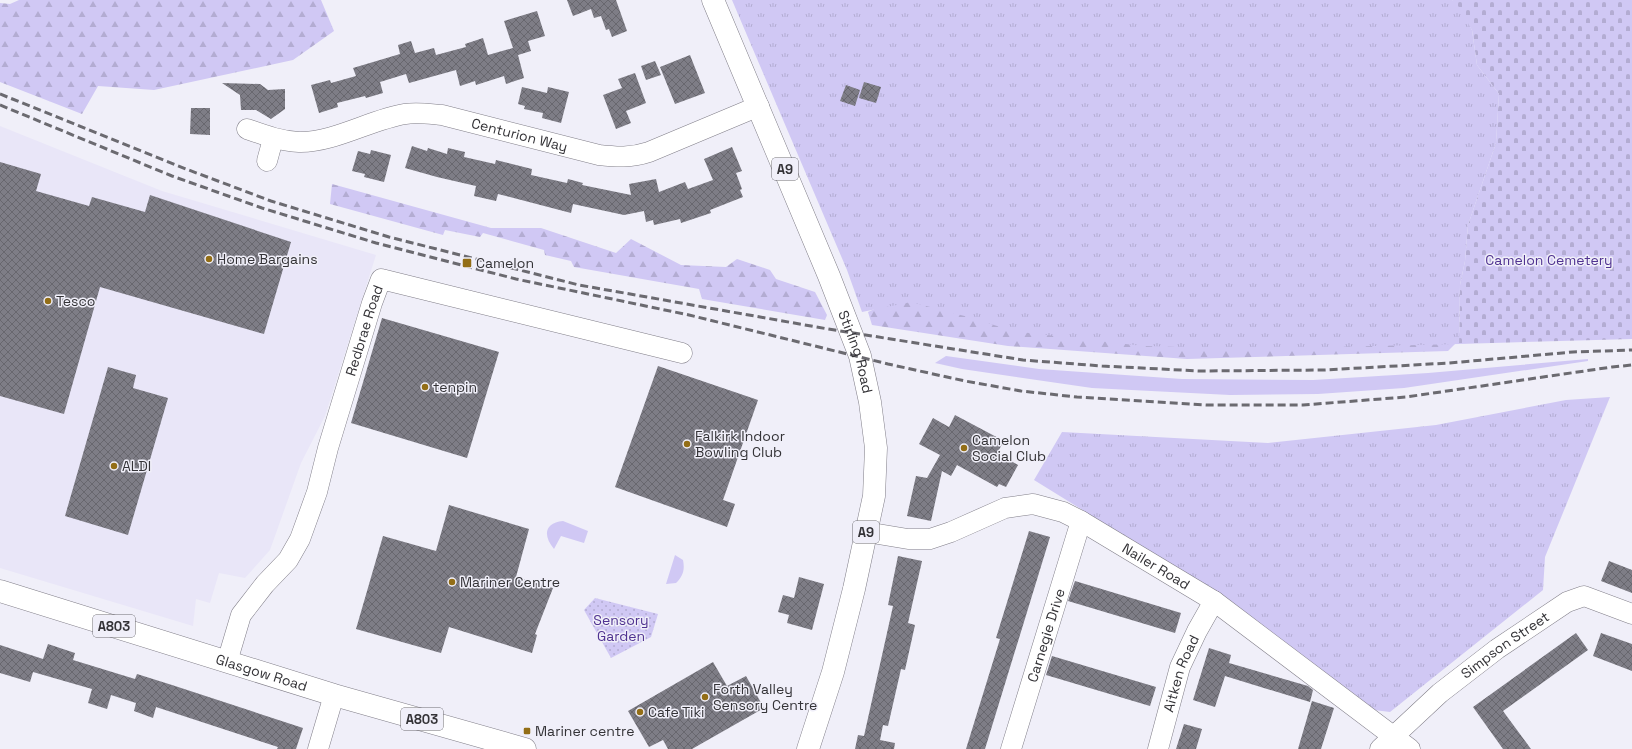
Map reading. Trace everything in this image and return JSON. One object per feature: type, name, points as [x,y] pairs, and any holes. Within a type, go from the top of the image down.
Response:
[{"type":"main road","name":"Stirling Road","points":[[714,0],[829,276],[860,356],[870,402],[876,448],[874,496],[854,589],[833,672],[808,749]]},
{"type":"main road","name":"Glasgow Road","points":[[0,591],[334,695],[525,749]]},
{"type":"main road","name":"Stirling Road","points":[[791,749],[816,722]]},
{"type":"street","name":"Centurion Way","points":[[247,129],[273,139],[301,142],[329,137],[394,116],[423,113],[442,115],[599,155],[620,158],[636,157],[759,106]]},
{"type":"street","points":[[268,161],[273,139]]},
{"type":"street","name":"Redbrae Road","points":[[227,662],[241,615],[264,584],[288,560],[300,539],[317,492],[328,448],[370,310],[381,279],[682,353]]},
{"type":"street","name":"Nailer Road","points":[[866,532],[908,539],[930,539],[951,532],[1005,508],[1033,504],[1063,512],[1081,521],[1214,601],[1387,742],[1410,749]]},
{"type":"street","name":"Carnegie Drive","points":[[1011,749],[1081,521]]},
{"type":"street","name":"Simpson Street","points":[[1387,742],[1440,693],[1508,641],[1567,602],[1584,596],[1632,614]]},
{"type":"street","name":"Aitken Road","points":[[1158,749],[1180,667],[1197,631],[1214,601]]},
{"type":"street","points":[[318,749],[334,695]]},
{"type":"shaded area","points":[[0,126],[162,191],[376,255],[325,416],[301,463],[270,550],[245,578],[219,573],[210,603],[196,599],[193,626],[0,568]]},
{"type":"green space","points":[[19,0],[321,0],[334,31],[293,60],[154,90],[98,86],[82,114],[0,82],[0,3],[10,4]]},
{"type":"green space","points":[[732,0],[1452,0],[1457,4],[1472,30],[1477,65],[1499,94],[1496,143],[1468,225],[1465,261],[1460,285],[1459,344],[1251,349],[1143,346],[1012,331],[976,319],[911,302],[862,312],[847,270]]},
{"type":"green space","name":"Camelon Cemetery","points":[[1452,0],[1632,0],[1632,339],[1459,344],[1460,285],[1465,261],[1468,225],[1496,143],[1499,94],[1477,65],[1472,30]]},
{"type":"green space","points":[[332,184],[491,228],[541,228],[616,253],[631,239],[681,265],[726,267],[737,259],[770,270],[776,279],[815,292],[827,315],[825,320],[702,299],[699,289],[574,267],[571,261],[545,255],[544,250],[483,233],[480,237],[445,230],[443,235],[330,204]]},
{"type":"green space","points":[[843,199],[1465,334],[1448,351],[1187,359],[1008,346],[872,325],[868,312],[889,302]]},
{"type":"green space","points":[[946,356],[1039,369],[1182,379],[1313,380],[1428,373],[1588,359],[1588,361],[1404,388],[1318,394],[1230,395],[1092,388],[962,369],[935,363]]},
{"type":"green space","points":[[1610,397],[1545,557],[1543,590],[1390,712],[1374,710],[1220,595],[1034,480],[1062,432],[1268,443],[1436,425],[1566,400]]},
{"type":"green space","points":[[563,521],[588,531],[584,543],[561,536],[554,549],[548,539],[547,531],[552,524]]},
{"type":"green space","points":[[675,555],[683,560],[683,573],[676,583],[666,584]]},
{"type":"green space","name":"Sensory Garden","points":[[595,598],[658,614],[651,637],[611,658],[584,610]]},
{"type":"building","points":[[567,0],[616,0],[627,31],[612,37],[609,29],[606,30],[601,16],[594,18],[591,9],[573,16]]},
{"type":"building","points":[[537,11],[545,36],[528,41],[531,51],[518,55],[524,78],[506,84],[504,76],[476,85],[475,81],[460,86],[456,70],[409,83],[406,74],[380,82],[383,93],[366,98],[365,96],[337,103],[338,107],[319,113],[311,85],[330,80],[331,83],[356,76],[353,68],[400,54],[398,45],[411,41],[415,53],[434,48],[436,55],[466,47],[465,44],[483,38],[488,55],[513,48],[504,21]]},
{"type":"building","points":[[690,55],[705,93],[675,104],[660,67]]},
{"type":"building","points":[[655,61],[661,75],[646,80],[641,66]]},
{"type":"building","points":[[635,73],[646,103],[626,111],[631,123],[616,129],[603,95],[622,88],[618,79]]},
{"type":"building","points":[[864,82],[881,87],[876,103],[859,98]]},
{"type":"building","points":[[222,83],[260,84],[268,90],[285,89],[285,109],[271,119],[256,110],[241,110],[240,95]]},
{"type":"building","points":[[846,85],[860,90],[855,106],[840,101]]},
{"type":"building","points":[[522,87],[547,93],[548,87],[569,92],[561,123],[542,118],[543,113],[524,109],[525,106],[518,104]]},
{"type":"building","points":[[191,108],[210,108],[210,135],[190,134]]},
{"type":"building","points":[[412,146],[427,151],[428,148],[447,154],[448,148],[465,152],[464,157],[495,164],[496,160],[532,169],[531,175],[567,183],[568,179],[583,183],[582,185],[631,195],[629,184],[656,179],[659,192],[685,182],[688,189],[713,180],[704,159],[732,147],[742,171],[736,173],[742,189],[740,190],[743,197],[710,210],[711,213],[681,223],[680,219],[654,225],[653,220],[646,222],[644,211],[624,215],[573,204],[571,213],[498,194],[496,201],[474,196],[476,186],[405,168]]},
{"type":"building","points":[[371,150],[391,155],[384,182],[364,177],[365,174],[352,171],[358,151],[370,154]]},
{"type":"building","points":[[0,162],[41,174],[36,191],[89,206],[92,197],[145,212],[150,195],[291,242],[264,334],[100,287],[64,414],[0,396]]},
{"type":"building","name":"tenpin","points":[[382,318],[499,352],[467,458],[351,423]]},
{"type":"building","name":"Falkirk Indoor Bowling Club","points":[[658,366],[758,400],[723,500],[735,504],[727,527],[615,487]]},
{"type":"building","name":"ALDI","points":[[108,367],[136,375],[133,388],[168,398],[128,535],[65,516]]},
{"type":"building","name":"Camelon Social Club","points":[[955,415],[1004,441],[997,453],[1018,465],[1006,487],[999,484],[997,487],[957,465],[951,476],[942,471],[931,521],[907,516],[916,476],[927,478],[940,455],[919,444],[933,418],[949,427]]},
{"type":"building","name":"Mariner Centre","points":[[449,505],[529,529],[516,577],[553,588],[535,634],[537,635],[532,653],[449,627],[441,653],[356,629],[383,536],[436,551]]},
{"type":"building","points":[[1029,531],[1050,537],[985,749],[966,749],[1000,639],[996,638]]},
{"type":"building","points":[[898,556],[922,561],[908,623],[915,625],[905,670],[901,669],[888,726],[883,725],[880,740],[895,743],[894,749],[855,749],[858,735],[864,736],[893,606],[888,605]]},
{"type":"building","points":[[1609,561],[1632,570],[1632,593],[1601,581]]},
{"type":"building","points":[[799,577],[824,584],[812,630],[787,623],[789,615],[778,612],[783,595],[794,598]]},
{"type":"building","points":[[1075,581],[1181,613],[1175,633],[1068,601]]},
{"type":"building","points":[[1576,633],[1588,650],[1503,711],[1531,749],[1503,749],[1473,707]]},
{"type":"building","points":[[1601,633],[1632,644],[1632,671],[1593,656]]},
{"type":"building","points":[[48,644],[75,653],[73,660],[135,679],[137,674],[303,728],[296,749],[277,749],[278,747],[156,707],[153,718],[134,711],[136,703],[111,695],[107,709],[88,703],[92,689],[33,672],[30,682],[0,673],[0,645],[43,659]]},
{"type":"building","points":[[1209,648],[1231,655],[1229,663],[1308,686],[1313,690],[1310,702],[1225,676],[1215,707],[1193,700]]},
{"type":"building","points":[[1052,656],[1156,687],[1150,706],[1046,675]]},
{"type":"building","name":"Forth Valley Sensory Centre","points":[[713,662],[727,686],[746,676],[764,708],[692,749],[668,749],[663,740],[649,747],[628,711]]},
{"type":"building","points":[[1312,701],[1334,708],[1321,749],[1298,749]]},
{"type":"building","points":[[1184,724],[1202,729],[1196,749],[1176,749]]},
{"type":"railway","points":[[0,94],[186,169],[271,201],[389,237],[579,285],[828,329],[1023,360],[1200,371],[1324,370],[1449,363],[1573,352],[1632,350]]},
{"type":"railway","points":[[0,105],[172,176],[262,208],[376,243],[516,279],[689,315],[888,364],[965,381],[1021,391],[1077,397],[1207,405],[1303,405],[1406,397],[1632,365]]},
{"type":"place","name":"Home Bargains","points":[[209,259]]},
{"type":"place","name":"Camelon","points":[[467,263]]},
{"type":"place","name":"Tesco","points":[[48,301]]},
{"type":"place","name":"tenpin","points":[[425,387]]},
{"type":"place","name":"Falkirk Indoor Bowling Club","points":[[687,444]]},
{"type":"place","name":"Camelon Social Club","points":[[964,448]]},
{"type":"place","name":"ALDI","points":[[114,466]]},
{"type":"place","name":"Mariner Centre","points":[[452,582]]},
{"type":"place","name":"Forth Valley Sensory Centre","points":[[705,697]]},
{"type":"place","name":"Cafe Tiki","points":[[640,712]]},
{"type":"place","name":"Mariner centre","points":[[527,731]]}]
